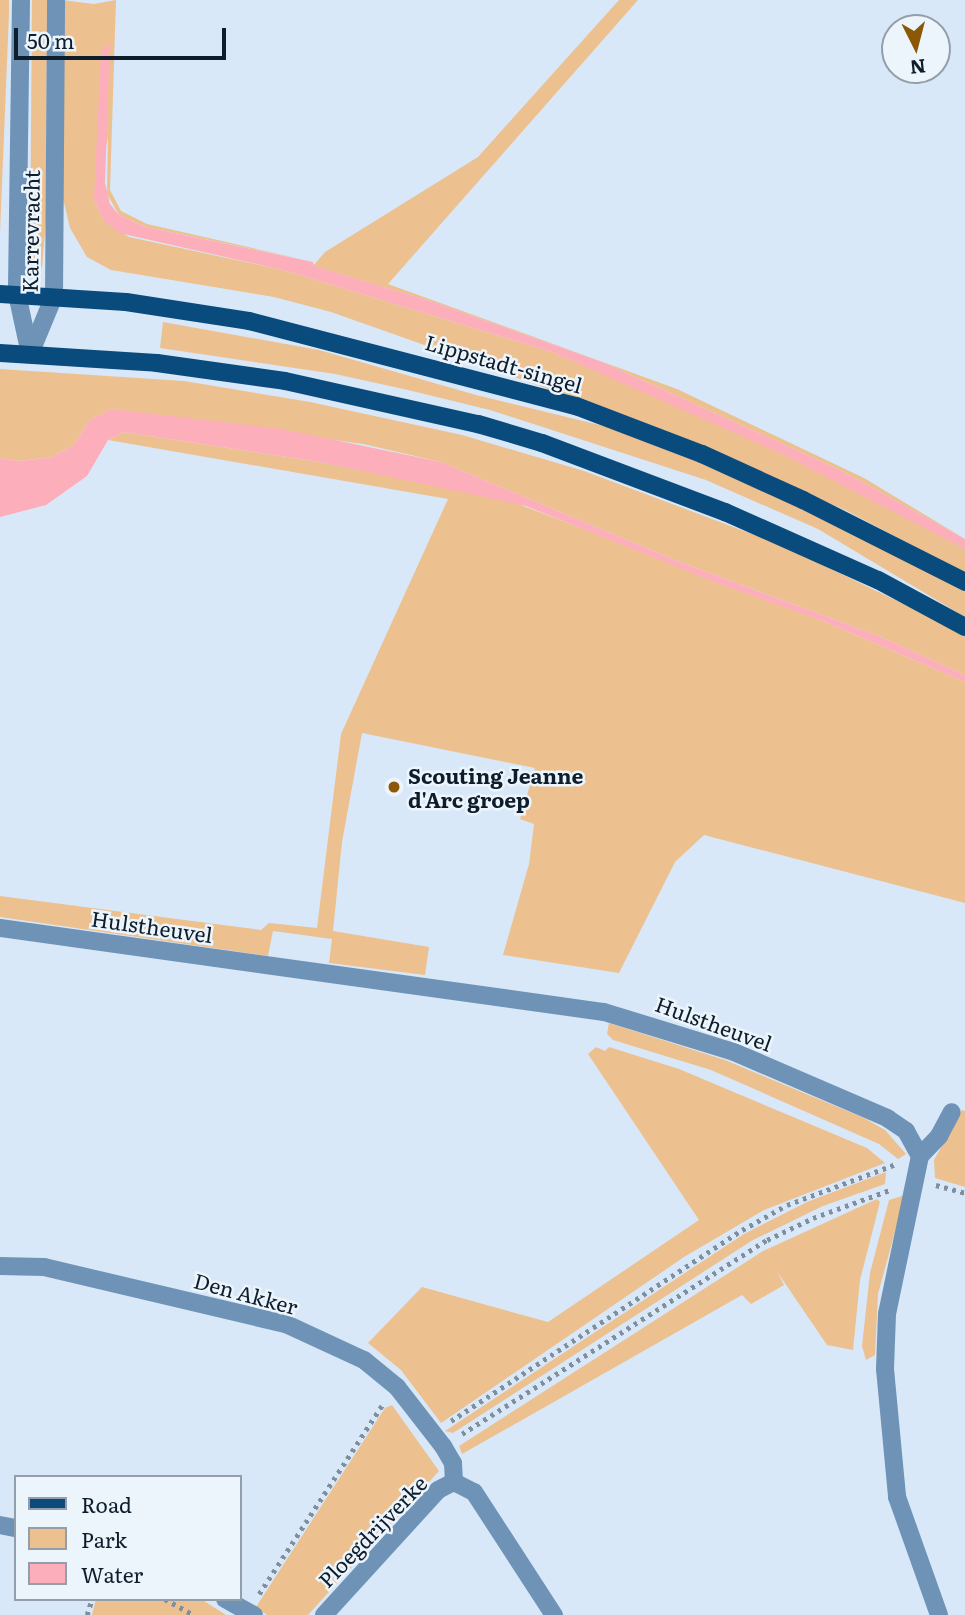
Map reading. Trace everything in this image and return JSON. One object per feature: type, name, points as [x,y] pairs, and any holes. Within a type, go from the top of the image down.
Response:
[{"type":"main road","name":"Lippstadt-singel","points":[[8,294],[54,296],[187,310],[292,329],[576,406],[715,460],[965,582]]},
{"type":"main road","points":[[0,353],[157,363],[285,381],[491,427],[725,512],[878,580],[965,627]]},
{"type":"street","name":"Karrevracht","points":[[21,0],[8,294],[30,354]]},
{"type":"street","name":"Karrevracht","points":[[30,354],[54,296],[56,0]]},
{"type":"street","name":"Hulstheuvel","points":[[0,929],[604,1012],[734,1052],[887,1118],[906,1131],[920,1156]]},
{"type":"street","points":[[939,1615],[897,1497],[885,1369],[887,1314],[918,1182],[920,1156],[939,1136],[951,1112]]},
{"type":"street","name":"Den Akker","points":[[0,1266],[44,1267],[286,1324],[364,1360],[397,1387],[438,1440],[453,1463],[454,1482]]},
{"type":"street","name":"Ploegdrijverke","points":[[324,1615],[438,1490],[454,1482],[474,1492],[554,1615]]},
{"type":"street","points":[[229,1601],[251,1613]]},
{"type":"path","points":[[438,1440],[742,1230],[787,1205],[920,1156]]},
{"type":"path","points":[[438,1440],[767,1240],[858,1200],[918,1182],[965,1193]]},
{"type":"path","points":[[251,1613],[397,1387]]},
{"type":"path","points":[[169,1601],[194,1615]]},
{"type":"green space","points":[[0,0],[9,0],[9,13],[0,233]]},
{"type":"green space","points":[[32,0],[47,0],[46,220],[42,268],[34,275],[30,265]]},
{"type":"green space","points":[[62,0],[94,4],[116,0],[110,190],[121,211],[147,224],[305,260],[146,227],[119,215],[107,194],[108,137],[94,199],[103,220],[129,237],[283,270],[552,352],[676,404],[869,495],[965,549],[965,573],[845,510],[653,426],[331,312],[274,297],[111,270],[87,257],[70,228],[62,194]]},
{"type":"green space","points":[[619,0],[638,0],[388,284],[677,389],[864,478],[965,539],[840,470],[602,362],[430,301],[313,266],[325,252],[478,157]]},
{"type":"green space","points":[[163,322],[319,350],[476,395],[608,427],[704,464],[882,546],[965,591],[965,617],[818,529],[706,480],[490,410],[408,390],[335,374],[160,348]]},
{"type":"green space","points":[[0,369],[184,381],[310,402],[462,435],[584,471],[779,544],[943,623],[965,635],[965,675],[879,636],[675,560],[441,462],[363,444],[111,409],[89,421],[74,445],[52,457],[20,461],[0,458]]},
{"type":"green space","points":[[124,432],[320,462],[508,500],[823,621],[965,682],[965,903],[704,835],[675,862],[619,973],[503,955],[529,864],[534,824],[520,819],[535,768],[362,733],[342,842],[333,931],[429,947],[425,975],[329,963],[332,939],[273,931],[268,956],[0,917],[0,896],[261,930],[269,923],[317,928],[341,734],[448,499],[108,440]]},
{"type":"green space","points":[[609,1023],[725,1060],[864,1118],[885,1130],[906,1154],[898,1159],[879,1144],[711,1070],[613,1040],[607,1034]]},
{"type":"green space","points":[[596,1047],[605,1051],[609,1047],[679,1069],[867,1148],[885,1163],[764,1210],[684,1257],[441,1423],[401,1370],[368,1343],[422,1287],[548,1322],[699,1220],[588,1054]]},
{"type":"green space","points":[[962,1110],[965,1111],[965,1187],[935,1178],[934,1160]]},
{"type":"green space","points":[[886,1172],[885,1184],[823,1206],[753,1240],[453,1433],[445,1431],[744,1234],[807,1202]]},
{"type":"green space","points":[[905,1195],[878,1294],[875,1355],[866,1360],[862,1346],[870,1273],[889,1200]]},
{"type":"green space","points":[[877,1199],[880,1202],[860,1280],[853,1350],[827,1345],[778,1273],[784,1285],[751,1304],[742,1295],[462,1454],[459,1446],[763,1251]]},
{"type":"green space","points":[[392,1405],[439,1471],[308,1615],[267,1615],[256,1607],[385,1408]]},
{"type":"green space","points":[[96,1601],[204,1601],[226,1615],[92,1615]]},
{"type":"water","points":[[110,42],[105,183],[110,204],[119,215],[146,227],[313,262],[314,266],[430,301],[602,362],[840,470],[965,539],[965,549],[784,455],[552,352],[283,270],[119,233],[103,220],[94,199],[101,52]]},
{"type":"water","points":[[111,409],[282,429],[441,462],[675,560],[879,636],[965,675],[965,682],[823,621],[719,584],[526,506],[320,462],[124,432],[108,440],[87,476],[46,505],[0,517],[0,458],[20,461],[52,457],[74,445],[89,421]]},
{"type":"place","name":"Scouting Jeanne d'Arc groep","points":[[394,787]]}]
